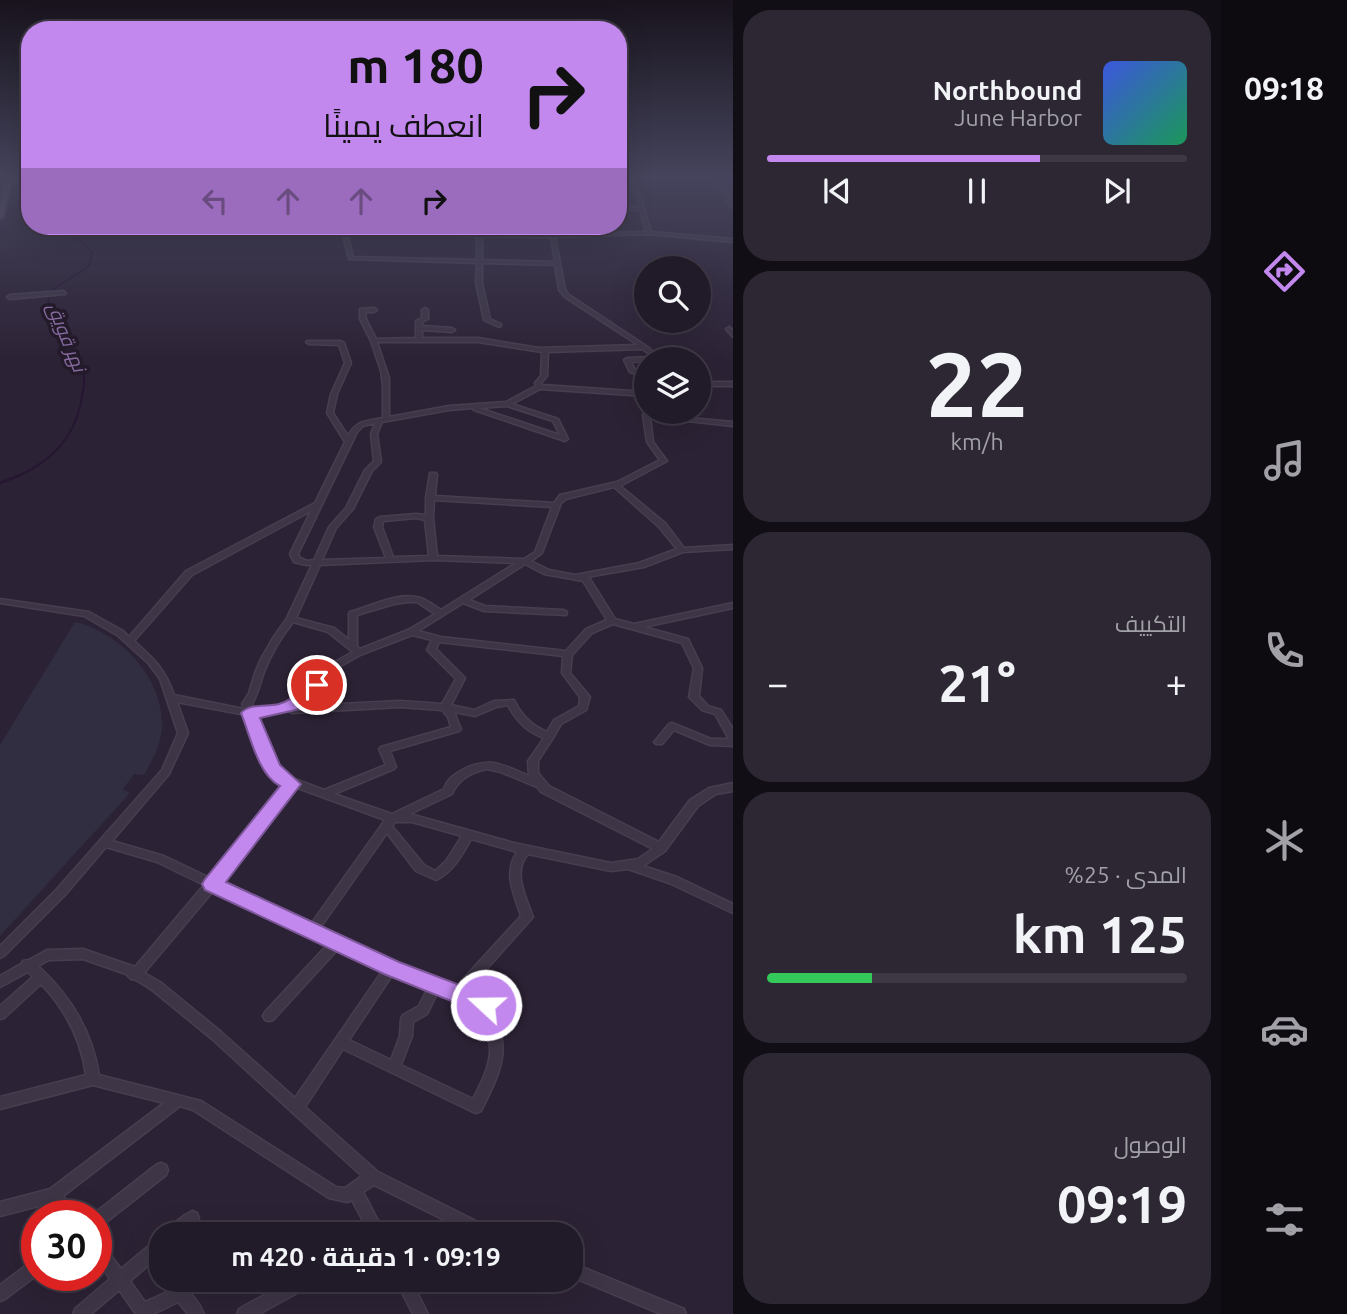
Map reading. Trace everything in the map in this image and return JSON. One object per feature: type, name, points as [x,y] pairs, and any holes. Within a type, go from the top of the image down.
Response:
[{"type":"street","points":[[346,237],[351,258],[558,264]]},
{"type":"street","points":[[479,237],[479,283],[486,320],[499,325]]},
{"type":"street","points":[[553,237],[562,290],[567,296],[645,347]]},
{"type":"street","points":[[694,237],[733,241]]},
{"type":"street","points":[[10,298],[60,293]]},
{"type":"street","points":[[374,310],[362,310],[363,319],[383,359],[387,379],[383,419],[374,434],[377,462],[362,480],[349,509],[333,527],[291,619],[259,673],[257,690],[247,704],[272,767],[280,778],[389,822],[420,868],[436,876],[450,864],[469,834]]},
{"type":"street","points":[[419,338],[419,321],[425,319],[425,310]]},
{"type":"street","points":[[420,328],[452,330]]},
{"type":"street","points":[[374,341],[419,338],[478,340],[489,344],[545,350],[634,347]]},
{"type":"street","points":[[309,342],[341,343],[344,349],[348,363],[334,394],[330,413],[348,442]]},
{"type":"street","points":[[539,387],[538,383],[544,372],[545,350]]},
{"type":"street","points":[[634,360],[627,360],[634,372]]},
{"type":"street","points":[[711,384],[733,384]]},
{"type":"street","points":[[507,404],[539,387],[634,393]]},
{"type":"street","points":[[470,407],[565,439],[556,420],[507,404],[470,407],[361,424],[348,442],[294,554],[297,560],[315,563],[433,558],[525,561],[547,572],[586,579],[611,621],[684,641],[698,668],[694,697],[705,708],[718,712],[733,740],[710,742],[672,726],[659,742]]},
{"type":"street","points":[[280,710],[298,704],[356,649],[411,632],[538,553],[557,505],[563,497],[615,485],[664,461],[650,442],[646,415],[733,424]]},
{"type":"street","points":[[433,475],[429,519],[433,558]]},
{"type":"street","points":[[615,485],[662,525],[682,551]]},
{"type":"street","points":[[430,498],[557,505]]},
{"type":"street","points":[[130,641],[189,573],[318,504]]},
{"type":"street","points":[[390,559],[378,527],[380,519],[416,516],[429,519]]},
{"type":"street","points":[[573,577],[642,565],[682,551],[733,547]]},
{"type":"street","points":[[356,649],[353,614],[372,608],[382,601],[421,600],[441,614]]},
{"type":"street","points":[[0,601],[86,614],[130,641],[152,662],[164,679],[183,733],[166,772],[106,843],[0,953]]},
{"type":"street","points":[[464,601],[484,608],[563,613]]},
{"type":"street","points":[[632,628],[733,605]]},
{"type":"street","points":[[291,619],[331,630],[356,649]]},
{"type":"street","points":[[541,784],[533,774],[533,761],[557,722],[583,708],[584,696],[566,673],[568,654],[589,631],[611,621]]},
{"type":"street","points":[[411,632],[437,639],[568,654]]},
{"type":"street","points":[[437,639],[431,650],[461,678],[460,686],[445,707]]},
{"type":"street","points":[[172,698],[250,713],[400,704],[445,707],[475,713],[494,704],[511,702],[522,718],[542,735],[550,736]]},
{"type":"street","points":[[325,794],[346,782],[375,775],[391,767],[384,749],[456,729],[452,716],[445,707]]},
{"type":"street","points":[[313,930],[389,822],[413,805],[448,791],[451,782],[482,764],[499,766],[506,772],[541,784],[564,800],[611,820],[661,848]]},
{"type":"street","points":[[135,975],[292,784]]},
{"type":"street","points":[[389,822],[412,818],[526,849],[611,867],[626,866],[641,863],[661,848],[694,803],[713,791],[733,787]]},
{"type":"street","points":[[106,843],[148,855],[391,968],[486,1005],[499,1039],[495,1069],[476,1107],[341,1042]]},
{"type":"street","points":[[457,994],[527,916],[513,874],[518,855],[526,849]]},
{"type":"street","points":[[626,866],[651,871],[733,909]]},
{"type":"street","points":[[269,1016],[337,942]]},
{"type":"street","points":[[0,982],[27,964],[47,955],[83,954],[135,975],[156,986],[216,1035],[373,1177],[463,1222]]},
{"type":"street","points":[[27,964],[77,1019],[90,1052],[93,1079]]},
{"type":"street","points":[[297,1107],[391,968]]},
{"type":"street","points":[[0,1014],[41,977]]},
{"type":"street","points":[[394,1067],[406,1036],[407,1019],[423,1010],[435,985]]},
{"type":"street","points":[[0,1103],[93,1079],[196,1105],[334,1193],[347,1195],[373,1177]]},
{"type":"street","points":[[1,1207],[52,1195],[178,1100]]},
{"type":"street","points":[[112,1208],[161,1170]]},
{"type":"street","points":[[355,1191],[372,1222]]},
{"type":"street","points":[[52,1195],[56,1200]]},
{"type":"street","points":[[187,1222],[192,1217]]},
{"type":"street","points":[[80,1314],[149,1256]]},
{"type":"street","points":[[112,1267],[142,1313],[180,1293],[197,1314]]},
{"type":"street","points":[[583,1274],[679,1314]]},
{"type":"street","points":[[0,1294],[21,1278]]},
{"type":"street","points":[[244,1314],[284,1292]]},
{"type":"street","points":[[409,1292],[421,1314]]},
{"type":"shaded area","points":[[75,622],[107,635],[122,646],[146,673],[160,706],[160,738],[144,775],[134,774],[123,789],[130,793],[0,936],[0,745]]},
{"type":"waterway","name":"نهر قويق","points":[[20,475],[49,457],[66,439],[81,403],[84,379],[82,368],[48,302],[52,290],[89,266],[92,252],[76,237]]},
{"type":"waterway","name":"نهر قويق","points":[[0,483],[20,475]]},
{"type":"waterway","name":"نهر قويق","points":[[16,477],[20,475]]},
{"type":"route","points":[[317,685],[298,704],[280,710],[250,713],[272,767],[280,778],[292,784],[212,884],[391,968],[486,1005]]}]
